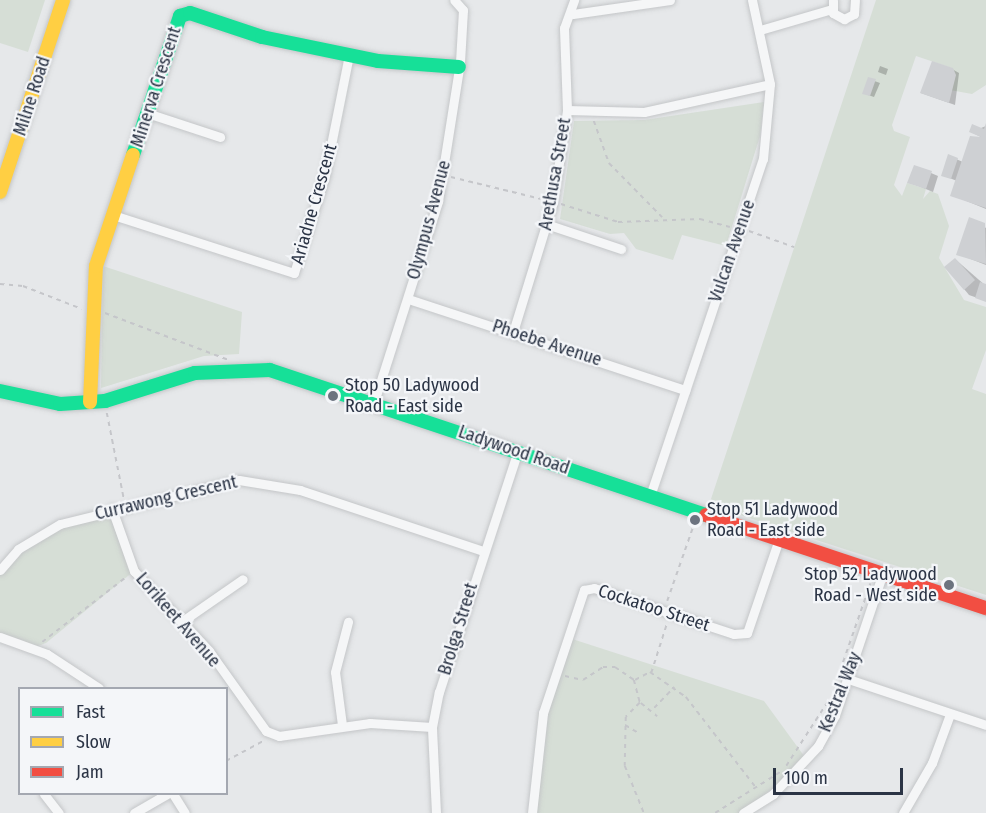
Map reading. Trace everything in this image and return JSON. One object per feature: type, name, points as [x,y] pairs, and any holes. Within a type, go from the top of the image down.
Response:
[{"type":"street","name":"Milne Road","points":[[0,192],[63,0]]},
{"type":"street","name":"Olympus Avenue","points":[[374,402],[408,298],[443,175],[459,67],[463,10],[454,0]]},
{"type":"street","name":"Arethusa Street","points":[[513,332],[549,225],[567,110],[564,28],[573,14],[574,0]]},
{"type":"street","points":[[573,14],[670,0]]},
{"type":"street","name":"Vulcan Avenue","points":[[650,496],[762,159],[770,84],[752,0]]},
{"type":"street","points":[[760,30],[833,5],[848,19],[856,10],[855,0]]},
{"type":"street","name":"Minerva Crescent","points":[[90,402],[96,266],[183,14],[349,55],[459,67]]},
{"type":"street","name":"Ariadne Crescent","points":[[113,215],[294,273],[325,175],[349,55]]},
{"type":"street","points":[[567,110],[644,112],[770,84]]},
{"type":"street","points":[[147,113],[220,137]]},
{"type":"street","points":[[549,225],[621,249]]},
{"type":"street","name":"Phoebe Avenue","points":[[408,298],[685,390]]},
{"type":"street","name":"Ladywood Road","points":[[0,391],[60,404],[105,401],[195,373],[244,368],[270,370],[374,402],[779,539],[880,581],[986,608]]},
{"type":"street","name":"Brolga Street","points":[[436,813],[432,727],[483,551],[518,452]]},
{"type":"street","name":"Currawong Crescent","points":[[0,570],[39,534],[112,509],[238,480],[270,482],[483,551]]},
{"type":"street","name":"Lorikeet Avenue","points":[[112,509],[134,571],[182,622],[273,736]]},
{"type":"street","name":"Cockatoo Street","points":[[532,813],[538,738],[555,672],[579,598],[589,587],[664,611],[747,633],[779,539]]},
{"type":"street","points":[[182,622],[243,579]]},
{"type":"street","name":"Kestral Way","points":[[743,813],[773,794],[818,746],[848,679],[880,581]]},
{"type":"street","points":[[342,725],[335,672],[348,622]]},
{"type":"street","points":[[0,637],[33,648],[97,687]]},
{"type":"street","points":[[848,679],[986,725]]},
{"type":"street","points":[[903,813],[932,763],[950,714]]},
{"type":"street","points":[[273,736],[342,725],[432,727]]},
{"type":"street","points":[[45,795],[59,813]]},
{"type":"street","points":[[134,813],[165,795]]},
{"type":"street","points":[[174,795],[185,813]]},
{"type":"path","points":[[592,111],[609,163],[664,218]]},
{"type":"path","points":[[443,175],[553,202],[618,222],[664,218],[700,219],[740,229],[794,247]]},
{"type":"path","points":[[0,284],[23,286],[86,310]]},
{"type":"path","points":[[101,312],[240,361]]},
{"type":"path","points":[[105,401],[125,506]]},
{"type":"path","points":[[651,673],[667,621],[664,611],[698,511]]},
{"type":"path","points":[[33,648],[134,571]]},
{"type":"path","points":[[836,683],[868,583],[880,581]]},
{"type":"path","points":[[555,672],[583,680],[603,667],[615,667],[634,680],[640,703]]},
{"type":"path","points":[[634,680],[651,673]]},
{"type":"path","points":[[651,673],[674,687],[758,790]]},
{"type":"path","points":[[654,708],[674,687]]},
{"type":"path","points":[[716,813],[758,790],[803,747],[832,694]]},
{"type":"path","points":[[640,703],[654,708],[657,716]]},
{"type":"path","points":[[640,703],[624,724],[625,766],[644,813]]},
{"type":"path","points":[[624,724],[640,734]]},
{"type":"path","points":[[228,760],[273,736]]},
{"type":"shaded area","points":[[0,0],[45,0],[28,52],[0,43]]},
{"type":"shaded area","points":[[876,0],[986,0],[986,85],[972,94],[950,90],[952,68],[916,56],[892,125],[894,131],[910,137],[894,185],[902,196],[907,183],[926,189],[923,199],[930,191],[938,194],[949,226],[939,258],[964,300],[986,307],[986,350],[972,389],[986,394],[986,595],[709,505]]},
{"type":"shaded area","points":[[764,102],[760,136],[726,246],[682,235],[673,260],[636,249],[624,233],[610,234],[560,219],[574,121],[644,120]]},
{"type":"shaded area","points":[[103,266],[242,312],[239,354],[204,356],[101,388]]},
{"type":"shaded area","points":[[112,509],[134,571],[46,643],[33,648],[0,637],[0,570],[40,534]]},
{"type":"shaded area","points":[[566,637],[764,701],[807,760],[743,813],[532,813],[538,738]]},
{"type":"building","points":[[932,61],[953,68],[956,75],[949,103],[920,93]]},
{"type":"building","points":[[868,77],[876,79],[870,96],[862,94]]},
{"type":"building","points":[[986,123],[986,208],[950,196],[970,136],[981,137],[969,132],[972,124],[984,129]]},
{"type":"building","points":[[948,154],[958,158],[951,179],[941,176]]},
{"type":"building","points":[[914,165],[932,171],[926,189],[907,183]]},
{"type":"building","points":[[969,217],[985,223],[986,264],[956,255]]},
{"type":"building","points":[[955,258],[975,280],[964,290],[944,267]]},
{"type":"building","points":[[980,282],[986,284],[986,302],[975,298]]},
{"type":"traffic: fast","points":[[133,155],[180,16],[190,13],[262,37],[378,61],[459,67]]},
{"type":"traffic: fast","points":[[0,391],[60,404],[105,401],[195,373],[270,370],[706,515]]},
{"type":"traffic: slow","points":[[0,192],[63,0]]},
{"type":"traffic: slow","points":[[90,402],[96,266],[133,155]]},
{"type":"traffic: jam","points":[[706,515],[986,608]]},
{"type":"place","name":"Stop 50 Ladywood Road - East side","points":[[333,396]]},
{"type":"place","name":"Stop 51 Ladywood Road - East side","points":[[695,520]]},
{"type":"place","name":"Stop 52 Ladywood Road - West side","points":[[949,585]]}]
